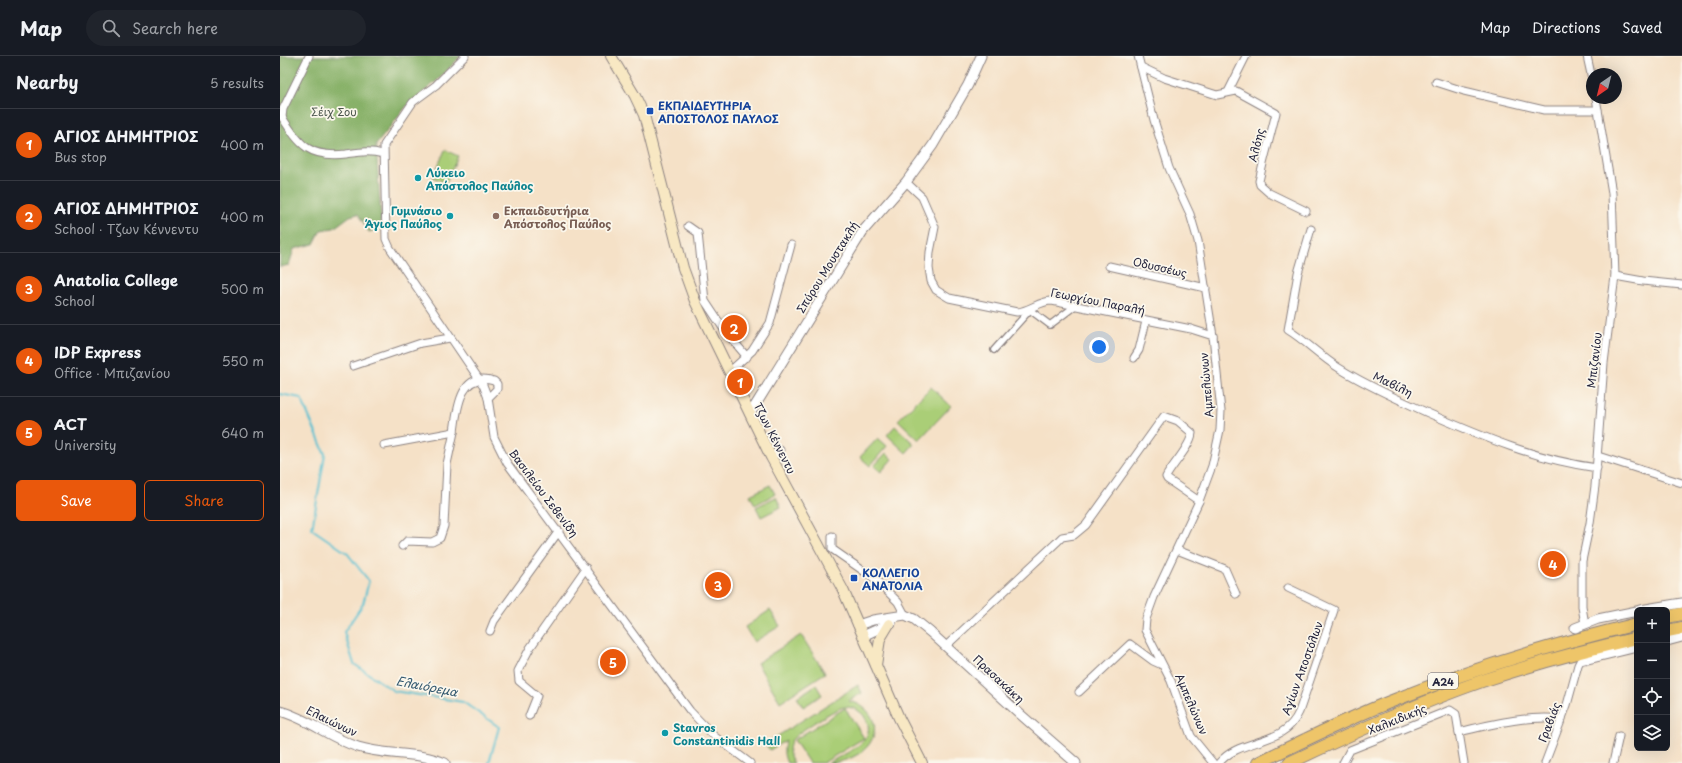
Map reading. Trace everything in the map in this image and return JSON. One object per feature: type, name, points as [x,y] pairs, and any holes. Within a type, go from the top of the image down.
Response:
[{"type":"highway","points":[[1670,616],[1682,614]]},
{"type":"highway","name":"Α24","points":[[1258,763],[1369,711],[1473,670],[1545,647],[1634,625]]},
{"type":"highway","points":[[1670,630],[1682,628]]},
{"type":"highway","name":"Α24","points":[[1289,763],[1394,715],[1480,682],[1558,658],[1634,639]]},
{"type":"main road","name":"Τζων Κέννεντυ","points":[[612,57],[641,109],[687,281],[700,314],[771,457],[831,566],[919,760]]},
{"type":"main road","points":[[876,667],[880,639],[889,624]]},
{"type":"street","points":[[309,56],[283,109],[282,117],[298,141],[312,152],[331,156],[369,150],[383,154],[385,142],[411,104],[436,85],[465,56]]},
{"type":"street","name":"Σπύρου Μουστακλή","points":[[750,414],[863,231],[906,182],[933,145],[968,85],[981,56]]},
{"type":"street","name":"Αμπελώνων","points":[[1138,56],[1154,120],[1169,168],[1190,214],[1198,241],[1213,336],[1220,411],[1220,430],[1212,466],[1199,501],[1146,619],[1145,630],[1170,682],[1191,736],[1212,763]]},
{"type":"street","points":[[1228,92],[1246,56]]},
{"type":"street","points":[[1587,56],[1590,68]]},
{"type":"street","name":"Αλόης","points":[[1141,67],[1164,78],[1217,95],[1228,92],[1243,94],[1277,114],[1269,137],[1259,181],[1260,185],[1269,193],[1306,210]]},
{"type":"street","points":[[1436,82],[1464,91],[1544,110],[1598,110]]},
{"type":"street","name":"Μπιζανίου","points":[[1585,624],[1582,607],[1582,561],[1590,523],[1597,468],[1604,363],[1615,276],[1612,193],[1597,104]]},
{"type":"street","name":"Βασιλείου Σεβενίδη","points":[[383,154],[385,166],[386,239],[390,248],[480,380],[488,398],[491,424],[500,452],[690,711],[714,736],[750,763]]},
{"type":"street","name":"Γεωργίου Παραλή","points":[[906,182],[922,197],[935,227],[930,252],[929,272],[934,288],[940,294],[949,298],[1011,311],[1024,311],[1049,301],[1191,329],[1213,336]]},
{"type":"street","points":[[688,226],[698,233],[705,301],[725,331],[747,357]]},
{"type":"street","name":"Μαβίλη","points":[[1311,229],[1298,273],[1288,330],[1308,343],[1339,368],[1386,394],[1470,432],[1527,453],[1597,468]]},
{"type":"street","points":[[729,372],[747,357],[770,323],[792,245]]},
{"type":"street","name":"Οδυσσέως","points":[[1108,266],[1206,288]]},
{"type":"street","points":[[1615,276],[1643,281],[1682,285]]},
{"type":"street","points":[[994,350],[1030,310],[1050,325],[1074,306]]},
{"type":"street","points":[[1134,358],[1139,350],[1146,321]]},
{"type":"street","points":[[353,366],[421,343],[450,338]]},
{"type":"street","points":[[402,546],[407,541],[432,542],[440,538],[444,526],[447,464],[454,432],[458,402],[462,392],[468,385],[480,380],[492,380],[497,384],[496,391],[488,398]]},
{"type":"street","points":[[946,646],[1062,537],[1074,535],[1086,525],[1164,416],[1178,422],[1192,433],[1190,441],[1166,477],[1199,501]]},
{"type":"street","points":[[384,445],[454,432]]},
{"type":"street","points":[[771,457],[780,450]]},
{"type":"street","points":[[1598,456],[1682,483]]},
{"type":"street","points":[[490,631],[494,621],[559,531]]},
{"type":"street","name":"Πρασακάκη","points":[[832,536],[832,549],[874,579],[898,602],[902,616],[918,622],[1076,763]]},
{"type":"street","points":[[1177,550],[1225,569],[1236,594]]},
{"type":"street","points":[[529,716],[537,696],[519,681],[518,671],[530,648],[586,568]]},
{"type":"street","name":"Αγίων Αποστόλων","points":[[1219,763],[1230,754],[1287,729],[1295,721],[1299,712],[1334,610],[1288,588]]},
{"type":"street","points":[[1657,607],[1682,603]]},
{"type":"street","points":[[1575,628],[1634,611]]},
{"type":"street","points":[[858,625],[874,620],[902,616]]},
{"type":"street","points":[[863,636],[902,616]]},
{"type":"street","points":[[1670,639],[1682,637]]},
{"type":"street","points":[[1079,692],[1130,644],[1153,661],[1162,664]]},
{"type":"street","points":[[1588,659],[1634,648]]},
{"type":"street","name":"Γραβιάς","points":[[1545,763],[1562,719],[1578,664],[1588,659]]},
{"type":"street","name":"Χαλκιδικής","points":[[1343,763],[1350,750],[1452,710],[1456,714],[1459,732]]},
{"type":"street","name":"Ελαιώνων","points":[[280,711],[315,724],[358,747],[374,751],[435,759],[445,763]]},
{"type":"street","points":[[1464,763],[1459,732],[1521,720],[1546,718],[1562,719]]},
{"type":"street","points":[[1613,763],[1619,736]]},
{"type":"green space","name":"Σέιχ Σου","points":[[280,56],[461,56],[439,79],[406,107],[376,145],[381,217],[380,228],[369,232],[358,214],[350,216],[334,228],[321,230],[314,244],[294,249],[289,265],[280,267]]},
{"type":"green space","points":[[445,150],[458,156],[446,183],[433,177]]},
{"type":"green space","points":[[931,387],[951,406],[919,440],[898,420]]},
{"type":"green space","points":[[895,426],[914,444],[906,453],[887,435]]},
{"type":"green space","points":[[878,438],[887,446],[870,466],[860,457]]},
{"type":"green space","points":[[886,453],[892,459],[881,472],[874,466]]},
{"type":"green space","points":[[770,485],[775,494],[755,505],[750,495]]},
{"type":"green space","points":[[776,497],[781,507],[761,517],[756,507]]},
{"type":"green space","points":[[770,610],[780,626],[754,642],[745,627]]},
{"type":"green space","points":[[801,635],[825,673],[780,702],[757,663]]},
{"type":"green space","points":[[816,685],[822,695],[803,707],[797,697]]},
{"type":"green space","points":[[858,685],[862,693],[848,701],[863,707],[872,718],[874,725],[872,740],[859,754],[844,761],[828,763],[859,745],[865,739],[868,732],[868,725],[864,716],[856,709],[848,707],[841,708],[808,726],[792,740],[789,749],[794,763],[787,763],[784,752],[786,740],[770,750],[765,744]]},
{"type":"green space","points":[[845,708],[864,738],[823,763],[809,763],[794,740]]},
{"type":"waterway","name":"Ελαιόρεμα","points":[[280,394],[301,398],[325,454],[312,529],[347,553],[369,581],[363,604],[344,632],[354,664],[394,691],[463,702],[499,727],[489,763]]},
{"type":"place","name":"ΕΚΠΑΙΔΕΥΤΗΡΙΑ ΑΠΟΣΤΟΛΟΣ ΠΑΥΛΟΣ","points":[[650,111]]},
{"type":"place","name":"Λύκειο Απόστολος Παύλος","points":[[418,178]]},
{"type":"place","name":"Γυμνάσιο Άγιος Παύλος","points":[[450,216]]},
{"type":"place","name":"Εκπαιδευτήρια Απόστολος Παύλος","points":[[496,216]]},
{"type":"place","name":"ΆΓΙΟΣ ΔΗΜΗΤΡΙΟΣ","points":[[734,328]]},
{"type":"place","name":"ΑΓΙΟΣ ΔΗΜΗΤΡΙΟΣ","points":[[740,382]]},
{"type":"place","name":"IDP Express","points":[[1553,564]]},
{"type":"place","name":"ΚΟΛΛΕΓΙΟ ΑΝΑΤΟΛΙΑ","points":[[854,578]]},
{"type":"place","name":"Anatolia College","points":[[718,585]]},
{"type":"place","name":"ACT","points":[[613,662]]},
{"type":"place","name":"Stavros Constantinidis Hall","points":[[665,733]]}]
